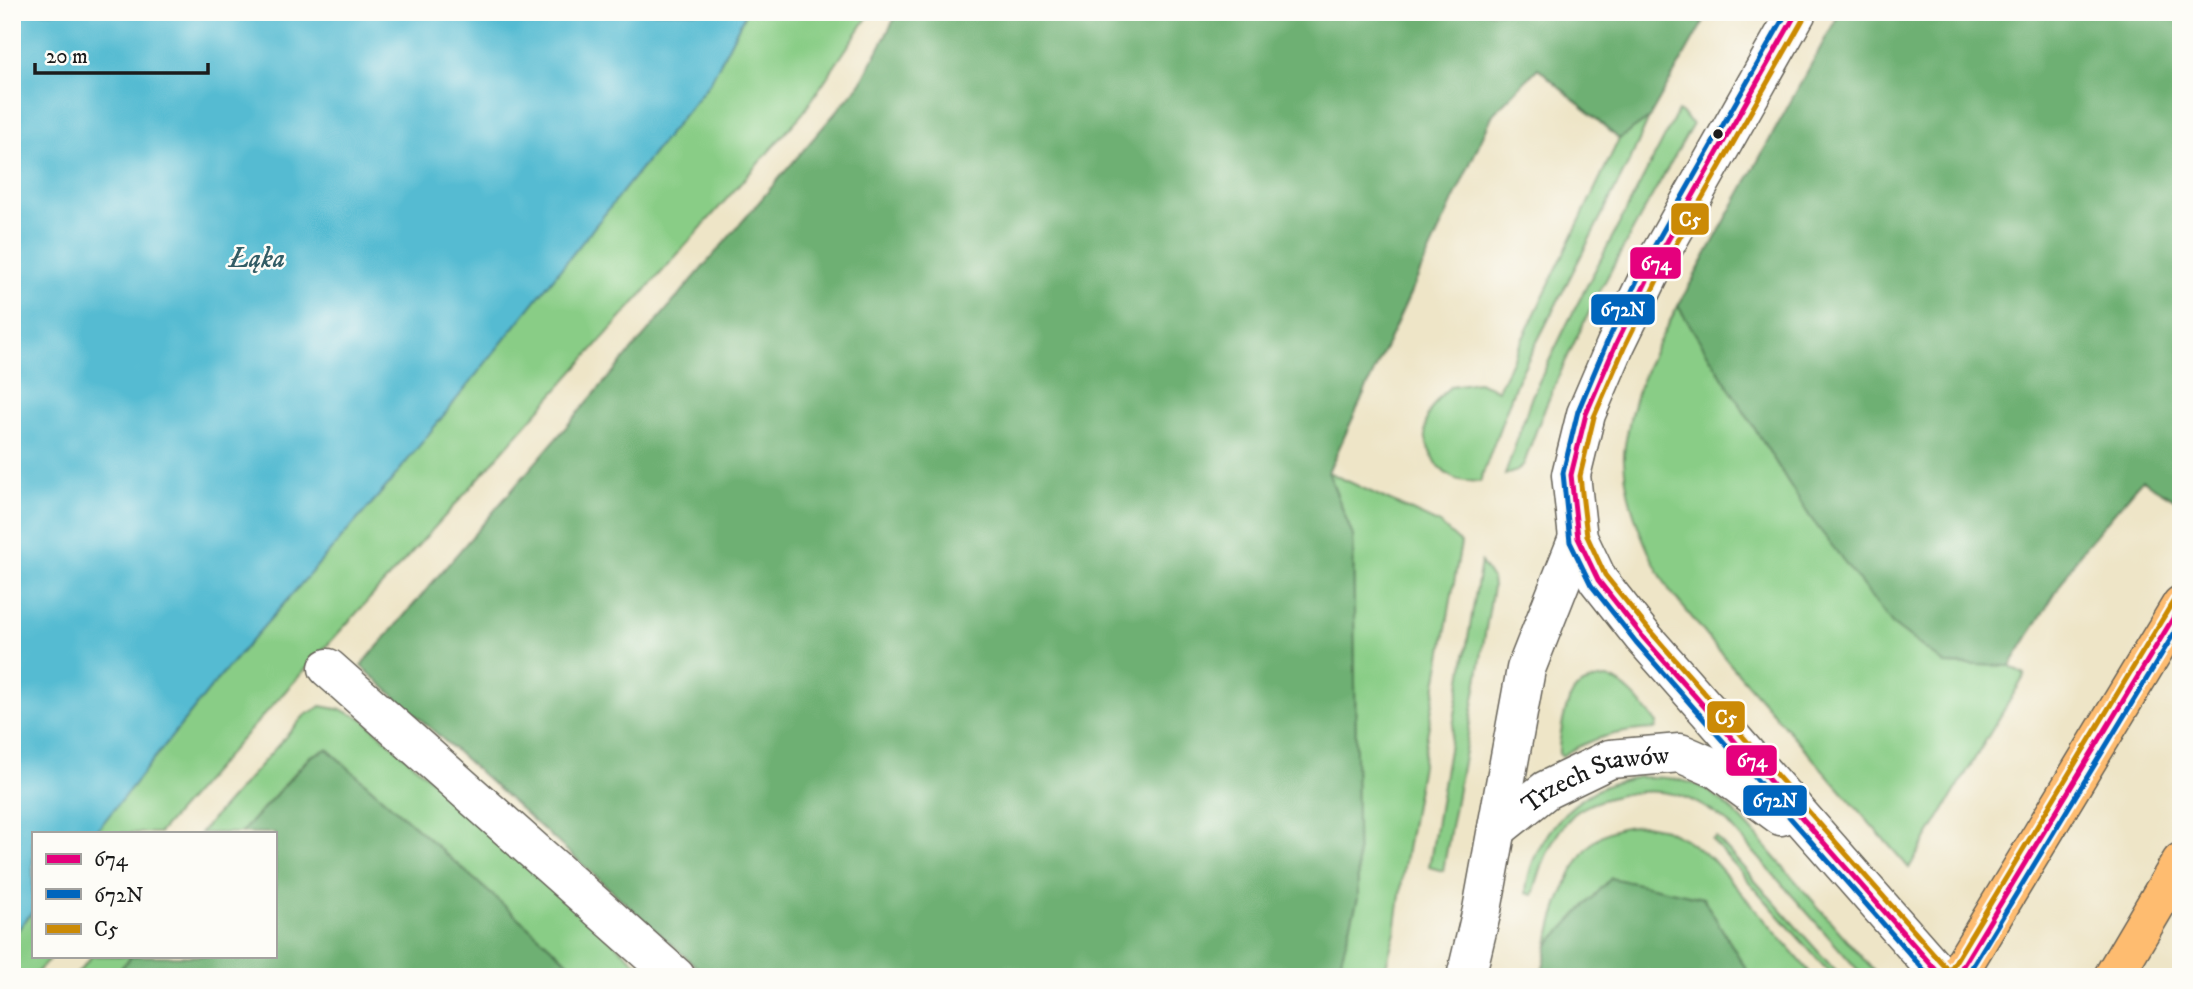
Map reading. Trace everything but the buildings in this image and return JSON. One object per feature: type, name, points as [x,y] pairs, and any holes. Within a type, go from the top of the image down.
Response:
[{"type":"highway","points":[[1956,977],[2181,605]]},
{"type":"highway","points":[[2113,977],[2181,862]]},
{"type":"street","name":"Trzech Stawów","points":[[1797,12],[1659,256],[1616,344],[1587,414],[1571,475],[1578,538],[1598,580],[1643,637],[1942,977]]},
{"type":"street","name":"Trzech Stawów","points":[[1466,977],[1482,910],[1526,669],[1578,538]]},
{"type":"street","points":[[328,668],[676,977]]},
{"type":"street","name":"Trzech Stawów","points":[[1497,829],[1546,790],[1610,758],[1680,753],[1717,769],[1839,858]]},
{"type":"green space","points":[[746,12],[871,12],[803,113],[160,832],[96,832],[216,681],[387,486],[711,81]]},
{"type":"green space","points":[[898,12],[1709,12],[1649,118],[1619,139],[1538,68],[1493,114],[1328,472],[1353,536],[1358,898],[1336,977],[708,977],[361,666],[861,83]]},
{"type":"green space","points":[[1840,12],[2181,12],[2181,498],[2179,502],[2142,480],[2080,553],[2010,666],[1945,664],[1892,624],[1810,517],[1678,306]]},
{"type":"green space","points":[[1678,111],[1693,124],[1579,332],[1540,419],[1524,464],[1517,471],[1505,475],[1532,396]]},
{"type":"green space","points":[[1649,118],[1517,381],[1480,482],[1453,478],[1438,466],[1429,449],[1425,429],[1430,411],[1451,386],[1478,382],[1498,390],[1619,139]]},
{"type":"green space","points":[[1678,306],[1810,517],[1945,664],[2010,666],[2025,675],[1909,868],[1730,664],[1670,591],[1644,541],[1627,489],[1625,445],[1642,381]]},
{"type":"green space","points":[[1328,472],[1440,524],[1461,543],[1395,932],[1383,977],[1336,977],[1358,898],[1353,537]]},
{"type":"green space","points":[[1481,562],[1492,579],[1493,587],[1443,871],[1429,867]]},
{"type":"green space","points":[[1608,678],[1635,697],[1657,723],[1656,729],[1607,736],[1562,756],[1559,754],[1559,744],[1564,715],[1574,691],[1587,682]]},
{"type":"green space","points":[[321,706],[362,718],[652,977],[585,977],[327,749],[310,756],[242,832],[201,832],[304,716]]},
{"type":"green space","points":[[327,749],[585,977],[113,977],[130,958],[276,958],[276,832],[242,832],[311,756]]},
{"type":"green space","points":[[1640,777],[1688,782],[1703,788],[1724,803],[1753,832],[1879,977],[1864,977],[1728,823],[1701,805],[1674,794],[1630,793],[1598,801],[1578,811],[1553,841],[1533,895],[1526,893],[1529,876],[1541,844],[1562,817],[1588,795],[1603,787]]},
{"type":"green space","points":[[1645,825],[1665,829],[1685,839],[1712,859],[1809,971],[1805,977],[1751,977],[1703,898],[1548,945],[1565,887],[1580,858],[1598,838],[1609,832]]},
{"type":"green space","points":[[1716,837],[1841,977],[1833,977],[1712,840]]},
{"type":"green space","points":[[1611,878],[1703,898],[1751,977],[1541,977],[1548,945]]},
{"type":"green space","points":[[32,912],[32,958],[50,958],[33,977],[12,977],[12,937]]},
{"type":"green space","points":[[90,958],[130,958],[113,977],[74,977]]},
{"type":"water","name":"Łąka","points":[[12,12],[746,12],[711,81],[387,486],[216,681],[96,832],[32,832],[32,912],[12,937]]},
{"type":"transit line","name":"672N","points":[[1787,12],[1651,252],[1608,340],[1578,411],[1563,473],[1570,542],[1591,585],[1636,642],[1930,977]]},
{"type":"transit line","name":"674","points":[[1797,12],[1659,256],[1616,344],[1586,414],[1571,475],[1578,538],[1598,580],[1643,637],[1942,977]]},
{"type":"transit line","name":"C5","points":[[1805,16],[1667,260],[1594,417],[1580,476],[1587,536],[1605,575],[1650,631],[1949,971]]},
{"type":"transit line","name":"C5","points":[[1949,972],[2174,600]]},
{"type":"transit line","name":"674","points":[[1956,977],[2181,605]]},
{"type":"transit line","name":"672N","points":[[1966,977],[2181,622]]}]
